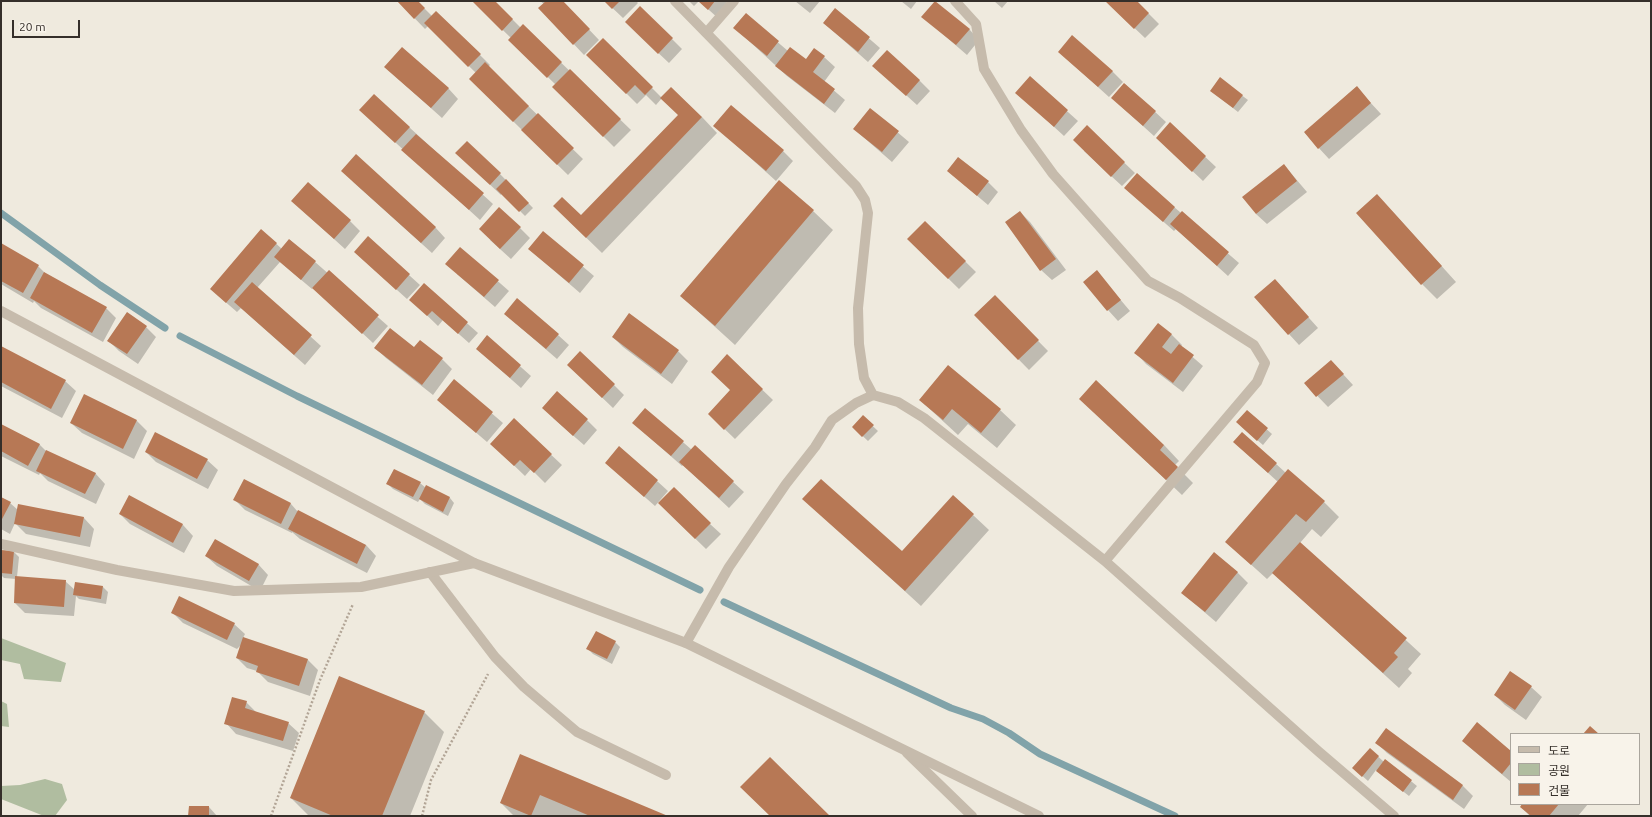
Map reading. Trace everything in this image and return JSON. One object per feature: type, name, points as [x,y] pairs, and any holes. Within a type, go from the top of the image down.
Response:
[{"type":"street","points":[[675,1],[856,186],[865,200],[868,213],[858,308],[864,378],[872,395]]},
{"type":"street","points":[[707,32],[734,1]]},
{"type":"street","points":[[956,1],[976,24],[984,69],[1021,130],[1053,174],[1148,281],[1180,298],[1254,345],[1265,363],[1256,382],[1105,561]]},
{"type":"street","points":[[1,311],[474,563],[686,643],[1039,816]]},
{"type":"street","points":[[686,643],[729,567],[786,484],[815,447],[832,420],[856,403],[872,395],[898,402],[924,418],[1105,561],[1318,751],[1394,816]]},
{"type":"street","points":[[1,544],[117,570],[234,591],[361,587],[474,563]]},
{"type":"street","points":[[430,572],[495,657],[524,687],[577,732],[666,775]]},
{"type":"street","points":[[907,752],[972,816]]},
{"type":"path","points":[[271,816],[320,680],[361,587]]},
{"type":"path","points":[[422,816],[431,780],[489,672],[495,657]]},
{"type":"green space","points":[[1,638],[66,663],[61,682],[24,679],[20,664],[1,660]]},
{"type":"green space","points":[[1,701],[7,704],[9,727],[1,726]]},
{"type":"green space","points":[[45,779],[62,784],[67,800],[55,816],[44,816],[1,799],[1,786],[20,785]]},
{"type":"sand","points":[[1,210],[100,284],[166,327],[164,330],[98,287],[1,215]]},
{"type":"sand","points":[[181,335],[298,395],[701,589],[700,592],[296,397],[179,337]]},
{"type":"sand","points":[[725,600],[918,691],[984,718],[1009,731],[1041,752],[1179,816],[1171,816],[1071,771],[1039,755],[982,721],[917,694],[723,603]]},
{"type":"building","points":[[397,1],[418,1],[425,8],[414,19]]},
{"type":"building","points":[[472,1],[495,1],[513,19],[502,31]]},
{"type":"building","points":[[546,1],[563,1],[590,29],[573,45],[538,8]]},
{"type":"building","points":[[604,1],[620,1],[612,9]]},
{"type":"building","points":[[698,1],[715,1],[708,10]]},
{"type":"building","points":[[935,1],[970,29],[956,45],[921,17]]},
{"type":"building","points":[[1105,1],[1137,1],[1149,13],[1134,29]]},
{"type":"building","points":[[640,6],[673,38],[658,54],[625,22]]},
{"type":"building","points":[[835,8],[870,37],[858,52],[823,23]]},
{"type":"building","points":[[436,11],[481,54],[468,67],[424,23]]},
{"type":"building","points":[[746,13],[779,41],[767,56],[733,28]]},
{"type":"building","points":[[523,24],[562,62],[547,78],[508,40]]},
{"type":"building","points":[[1072,35],[1113,71],[1098,87],[1058,52]]},
{"type":"building","points":[[603,38],[653,87],[645,95],[635,85],[626,94],[586,55]]},
{"type":"building","points":[[402,47],[449,88],[431,108],[384,67]]},
{"type":"building","points":[[790,47],[806,59],[814,48],[825,56],[813,72],[835,89],[824,104],[775,66]]},
{"type":"building","points":[[887,50],[920,80],[906,96],[872,66]]},
{"type":"building","points":[[485,62],[529,106],[513,122],[469,79]]},
{"type":"building","points":[[570,69],[621,119],[603,137],[552,87]]},
{"type":"building","points":[[1030,76],[1068,110],[1054,127],[1015,93]]},
{"type":"building","points":[[1220,77],[1243,95],[1233,108],[1210,91]]},
{"type":"building","points":[[1124,83],[1156,111],[1143,126],[1111,98]]},
{"type":"building","points":[[1357,86],[1371,103],[1318,149],[1304,132]]},
{"type":"building","points":[[671,87],[702,117],[586,238],[553,206],[562,197],[581,215],[678,115],[660,98]]},
{"type":"building","points":[[374,94],[410,127],[395,143],[359,110]]},
{"type":"building","points":[[731,105],[784,150],[766,171],[713,126]]},
{"type":"building","points":[[870,108],[899,131],[882,152],[853,129]]},
{"type":"building","points":[[538,113],[574,148],[557,165],[521,130]]},
{"type":"building","points":[[1170,122],[1206,156],[1192,172],[1156,138]]},
{"type":"building","points":[[1087,125],[1125,162],[1111,177],[1073,140]]},
{"type":"building","points":[[416,134],[484,193],[469,210],[401,150]]},
{"type":"building","points":[[467,141],[501,173],[490,185],[455,153]]},
{"type":"building","points":[[356,154],[436,227],[421,243],[341,171]]},
{"type":"building","points":[[958,157],[989,181],[977,196],[947,171]]},
{"type":"building","points":[[1284,164],[1297,181],[1256,214],[1242,197]]},
{"type":"building","points":[[1137,173],[1175,207],[1163,222],[1124,188]]},
{"type":"building","points":[[506,179],[529,203],[519,212],[496,189]]},
{"type":"building","points":[[779,180],[814,210],[715,326],[680,296]]},
{"type":"building","points":[[308,182],[351,220],[334,239],[291,201]]},
{"type":"building","points":[[1377,194],[1442,266],[1421,285],[1356,213]]},
{"type":"building","points":[[499,207],[521,227],[500,249],[479,229]]},
{"type":"building","points":[[1020,211],[1056,259],[1040,271],[1005,222]]},
{"type":"building","points":[[1182,211],[1229,252],[1217,266],[1170,224]]},
{"type":"building","points":[[925,221],[966,261],[948,279],[907,239]]},
{"type":"building","points":[[261,229],[277,243],[226,303],[210,289]]},
{"type":"building","points":[[543,231],[584,265],[569,283],[528,249]]},
{"type":"building","points":[[368,236],[410,274],[396,290],[354,252]]},
{"type":"building","points":[[289,239],[316,261],[301,280],[274,257]]},
{"type":"building","points":[[1,243],[39,265],[23,293],[1,281]]},
{"type":"building","points":[[460,247],[499,280],[484,297],[445,264]]},
{"type":"building","points":[[329,270],[379,315],[362,334],[312,288]]},
{"type":"building","points":[[1097,270],[1121,300],[1107,311],[1083,282]]},
{"type":"building","points":[[44,272],[107,307],[92,333],[30,298]]},
{"type":"building","points":[[1275,279],[1309,317],[1288,335],[1254,297]]},
{"type":"building","points":[[252,282],[312,335],[294,355],[234,302]]},
{"type":"building","points":[[424,283],[468,322],[458,334],[432,311],[427,316],[409,300]]},
{"type":"building","points":[[995,295],[1039,340],[1018,360],[974,315]]},
{"type":"building","points":[[517,298],[559,334],[546,349],[504,314]]},
{"type":"building","points":[[127,312],[147,326],[127,354],[107,341]]},
{"type":"building","points":[[629,313],[679,350],[661,374],[612,337]]},
{"type":"building","points":[[1158,323],[1172,334],[1162,347],[1171,354],[1179,344],[1194,355],[1173,383],[1134,353]]},
{"type":"building","points":[[390,328],[414,347],[420,340],[443,358],[422,385],[374,348]]},
{"type":"building","points":[[487,335],[521,365],[510,378],[476,349]]},
{"type":"building","points":[[1,346],[66,380],[51,409],[1,382]]},
{"type":"building","points":[[580,351],[615,384],[602,398],[567,365]]},
{"type":"building","points":[[727,354],[763,389],[724,430],[708,414],[730,390],[711,372]]},
{"type":"building","points":[[1331,360],[1344,374],[1316,397],[1304,383]]},
{"type":"building","points":[[948,365],[1001,409],[981,433],[952,409],[943,420],[919,400]]},
{"type":"building","points":[[454,379],[493,412],[476,433],[437,400]]},
{"type":"building","points":[[1096,380],[1164,445],[1160,450],[1178,467],[1166,480],[1079,399]]},
{"type":"building","points":[[557,391],[588,419],[573,436],[542,408]]},
{"type":"building","points":[[84,394],[137,420],[123,449],[70,423]]},
{"type":"building","points":[[645,408],[684,441],[671,456],[632,423]]},
{"type":"building","points":[[1247,410],[1268,428],[1257,441],[1236,422]]},
{"type":"building","points":[[863,415],[874,425],[862,437],[852,427]]},
{"type":"building","points":[[514,418],[552,454],[534,473],[520,460],[514,466],[490,444]]},
{"type":"building","points":[[1,424],[40,444],[28,466],[1,451]]},
{"type":"building","points":[[155,432],[208,459],[197,479],[145,452]]},
{"type":"building","points":[[1242,432],[1277,463],[1268,473],[1233,442]]},
{"type":"building","points":[[695,445],[734,481],[719,498],[679,462]]},
{"type":"building","points":[[619,446],[658,480],[644,497],[605,463]]},
{"type":"building","points":[[46,450],[96,473],[85,494],[36,471]]},
{"type":"building","points":[[394,469],[421,482],[413,497],[386,484]]},
{"type":"building","points":[[1288,469],[1325,501],[1306,522],[1296,514],[1251,565],[1225,542]]},
{"type":"building","points":[[244,479],[291,503],[281,524],[233,500]]},
{"type":"building","points":[[821,479],[902,551],[953,495],[974,514],[905,591],[802,499]]},
{"type":"building","points":[[426,485],[450,497],[443,512],[419,499]]},
{"type":"building","points":[[674,487],[711,523],[695,539],[658,503]]},
{"type":"building","points":[[129,495],[183,524],[173,543],[119,514]]},
{"type":"building","points":[[1,497],[11,502],[1,521]]},
{"type":"building","points":[[18,504],[84,517],[80,537],[14,524]]},
{"type":"building","points":[[298,510],[366,545],[357,564],[288,529]]},
{"type":"building","points":[[215,539],[259,564],[249,581],[205,556]]},
{"type":"building","points":[[1300,542],[1407,638],[1394,653],[1398,657],[1383,673],[1272,573]]},
{"type":"building","points":[[1,550],[14,551],[12,574],[1,573]]},
{"type":"building","points":[[1214,552],[1238,572],[1205,612],[1181,593]]},
{"type":"building","points":[[15,576],[66,580],[64,607],[14,603]]},
{"type":"building","points":[[75,582],[103,586],[101,599],[73,595]]},
{"type":"building","points":[[179,596],[235,623],[227,640],[171,613]]},
{"type":"building","points":[[596,631],[616,641],[607,659],[586,649]]},
{"type":"building","points":[[243,637],[308,659],[299,686],[256,672],[258,666],[236,658]]},
{"type":"building","points":[[1510,671],[1532,686],[1515,710],[1494,695]]},
{"type":"building","points":[[339,676],[425,711],[382,816],[333,816],[290,798]]},
{"type":"building","points":[[232,697],[247,701],[245,708],[289,722],[283,741],[224,724]]},
{"type":"building","points":[[1477,722],[1510,750],[1510,764],[1502,774],[1462,741]]},
{"type":"building","points":[[1590,726],[1598,733],[1584,733]]},
{"type":"building","points":[[1386,728],[1463,785],[1453,800],[1375,743]]},
{"type":"building","points":[[1370,748],[1379,756],[1362,777],[1352,768]]},
{"type":"building","points":[[520,754],[668,816],[590,816],[540,795],[531,816],[500,803]]},
{"type":"building","points":[[770,757],[830,816],[770,816],[740,787]]},
{"type":"building","points":[[1385,759],[1412,780],[1403,792],[1376,771]]},
{"type":"building","points":[[1521,805],[1558,805],[1549,816],[1531,816],[1520,807]]},
{"type":"building","points":[[189,806],[209,806],[209,816],[188,816]]},
{"type":"waterway","points":[[1,213],[100,285],[165,328]]},
{"type":"waterway","points":[[180,336],[297,396],[700,590]]},
{"type":"waterway","points":[[724,602],[951,708],[983,719],[1009,733],[1040,754],[1175,816]]}]
